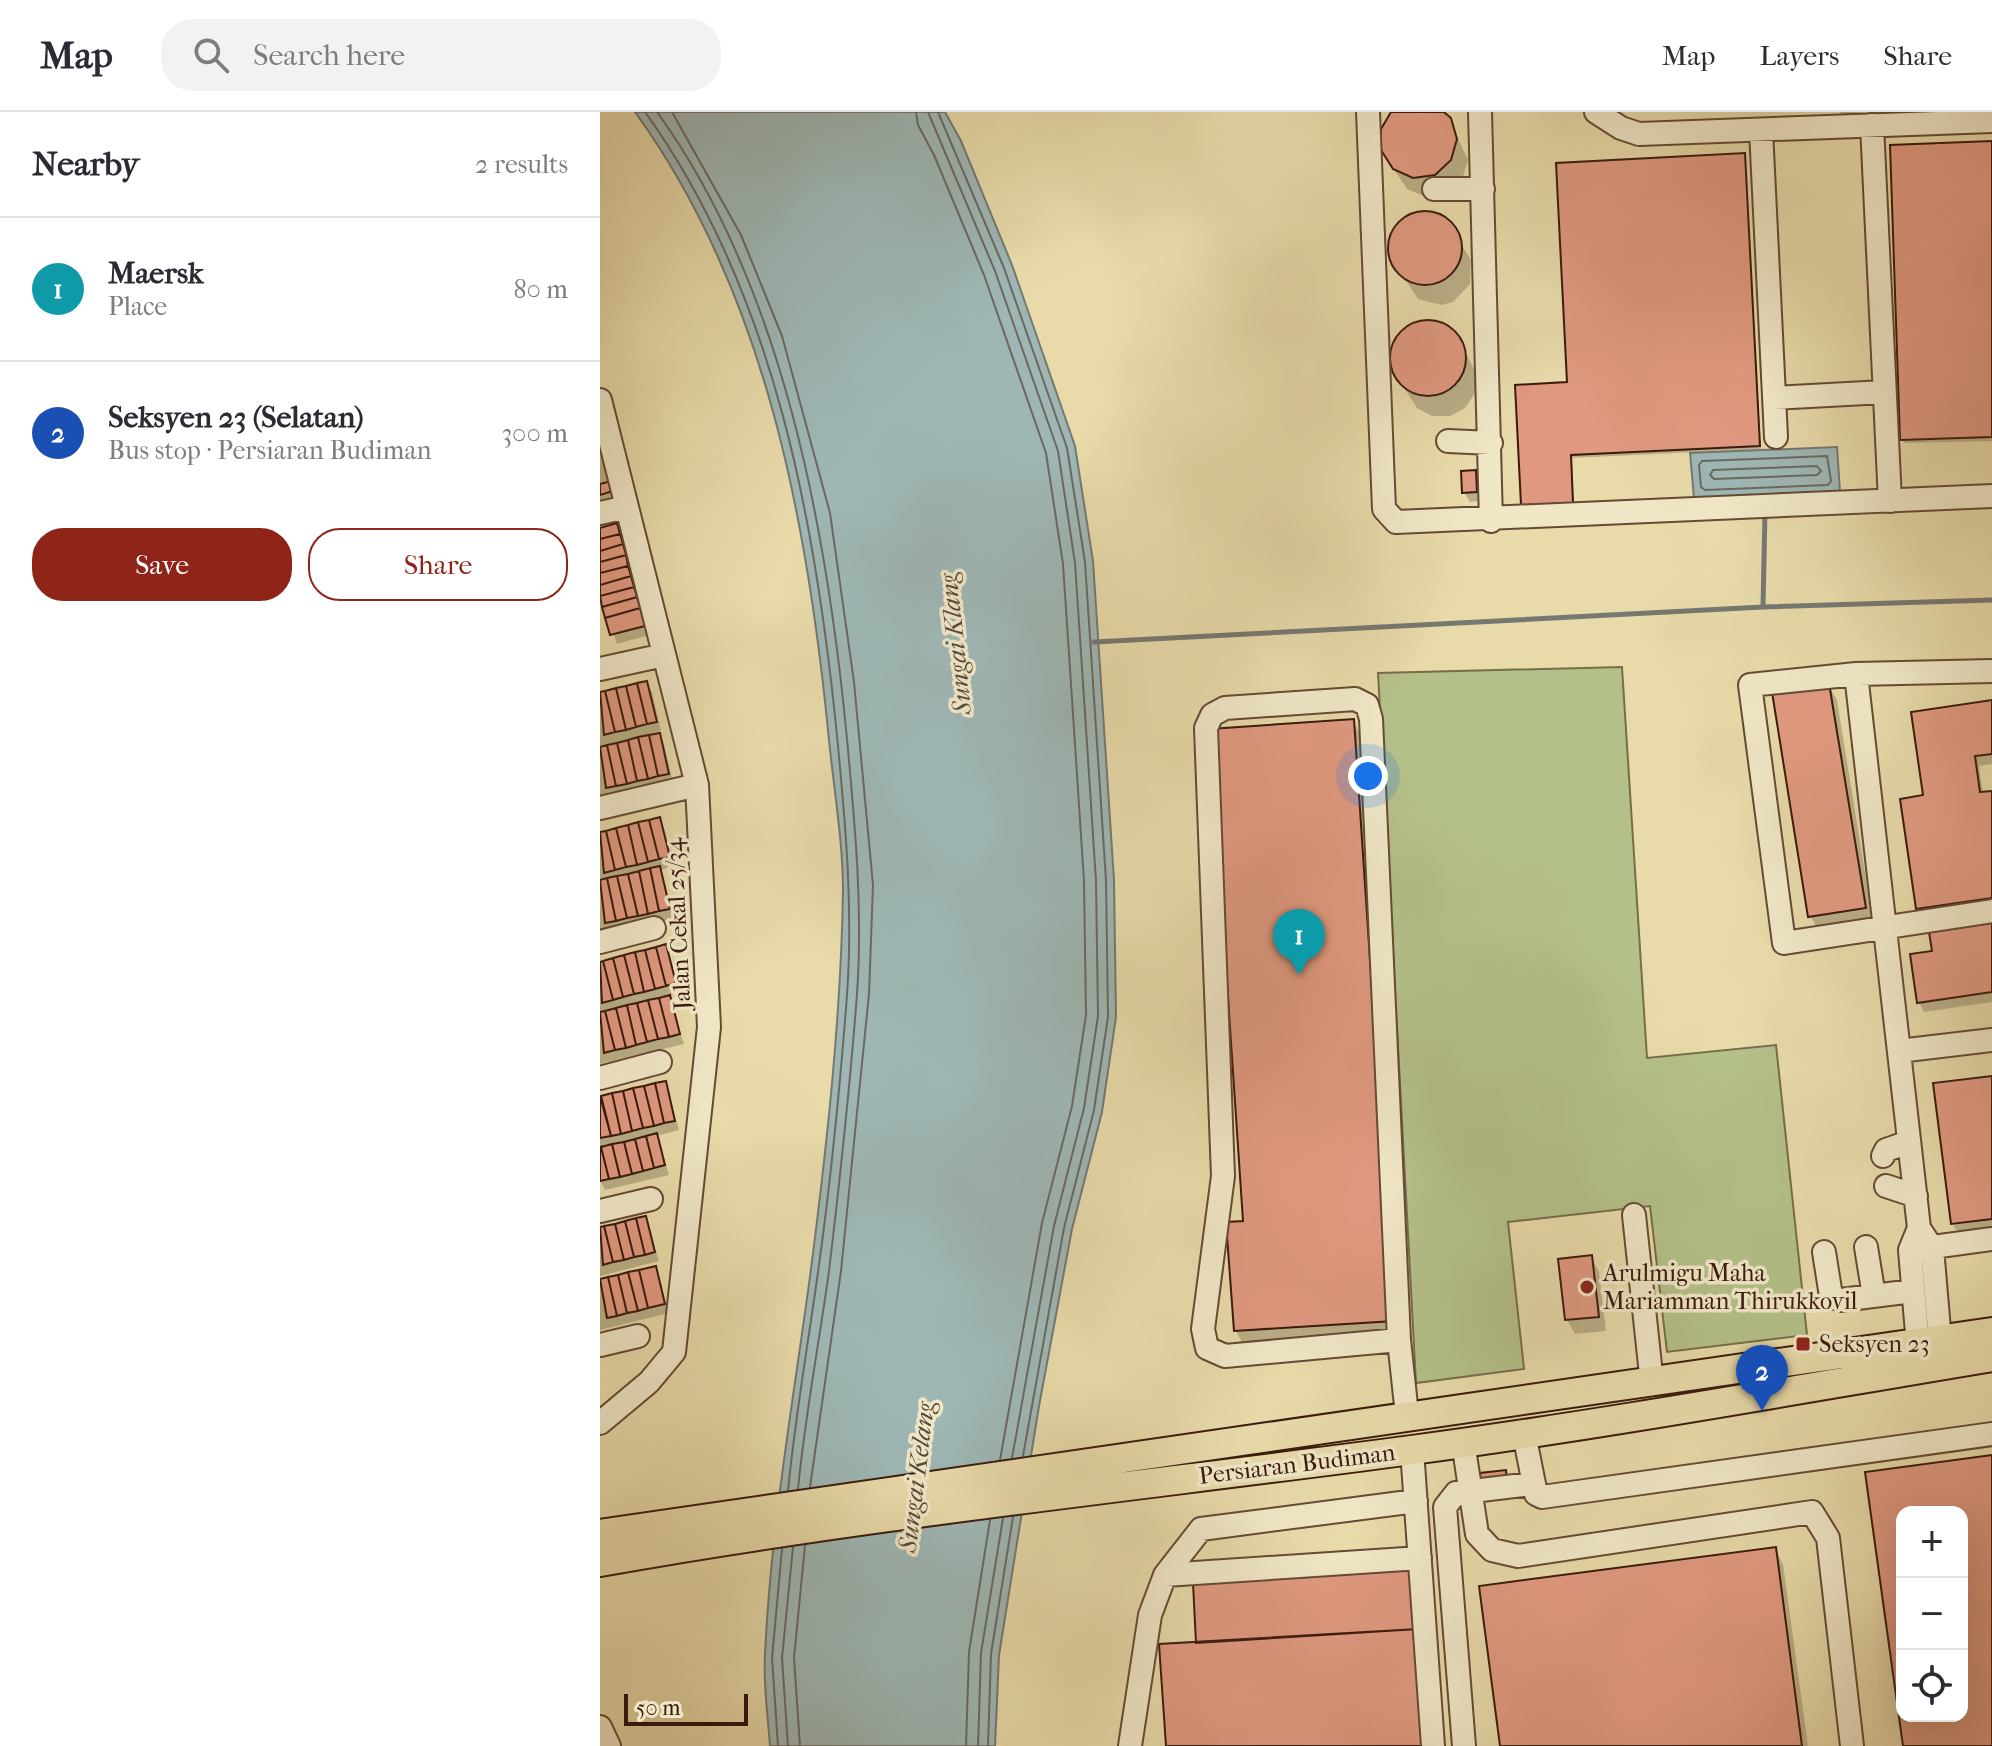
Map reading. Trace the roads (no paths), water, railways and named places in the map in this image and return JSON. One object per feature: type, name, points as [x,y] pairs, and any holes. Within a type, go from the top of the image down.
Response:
[{"type":"main road","name":"Persiaran Budiman","points":[[1098,1476],[1407,1415],[1652,1384],[1992,1332]]},
{"type":"main road","name":"Persiaran Budiman","points":[[600,1534],[732,1526],[1098,1476],[1412,1450],[1992,1357]]},
{"type":"main road","name":"Persiaran Budiman","points":[[600,1562],[732,1526]]},
{"type":"street","points":[[1368,112],[1384,509],[1396,522],[1491,521],[1992,496]]},
{"type":"street","points":[[1480,112],[1491,521]]},
{"type":"street","points":[[1596,112],[1621,128],[1639,134],[1692,122],[1761,130],[1833,118],[1872,125],[1992,121]]},
{"type":"street","points":[[1872,125],[1890,501]]},
{"type":"street","points":[[1761,130],[1776,437]]},
{"type":"street","points":[[1434,189],[1483,189]]},
{"type":"street","points":[[1774,398],[1884,392]]},
{"type":"street","name":"Jalan Cekal 25/34","points":[[600,400],[697,785],[709,1027],[674,1352],[649,1382],[600,1423]]},
{"type":"street","points":[[1448,441],[1491,443]]},
{"type":"street","points":[[600,513],[627,507]]},
{"type":"street","points":[[600,669],[664,655]]},
{"type":"street","points":[[1992,671],[1856,674],[1750,685],[1784,943],[1886,930],[1992,911]]},
{"type":"street","points":[[1856,674],[1916,1196],[1929,1343]]},
{"type":"street","points":[[1399,1340],[1225,1356],[1207,1348],[1203,1329],[1223,1176],[1206,728],[1212,715],[1225,708],[1355,699],[1367,705],[1371,719],[1399,1340],[1407,1415]]},
{"type":"street","points":[[600,808],[697,785]]},
{"type":"street","points":[[600,942],[654,928]]},
{"type":"street","points":[[1899,1051],[1992,1040]]},
{"type":"street","points":[[600,1078],[660,1062]]},
{"type":"street","points":[[1883,1156],[1886,1150],[1909,1142]]},
{"type":"street","points":[[1886,1186],[1916,1196]]},
{"type":"street","points":[[600,1211],[651,1199]]},
{"type":"street","points":[[1634,1215],[1652,1384]]},
{"type":"street","points":[[1921,1249],[1992,1239]]},
{"type":"street","points":[[1866,1247],[1874,1296]]},
{"type":"street","points":[[1921,1249],[1913,1291],[1929,1343]]},
{"type":"street","points":[[1824,1252],[1831,1296],[1841,1300],[1913,1291]]},
{"type":"street","points":[[600,1345],[638,1336]]},
{"type":"street","points":[[1524,1434],[1531,1484],[1536,1494],[1542,1497],[1992,1434]]},
{"type":"street","points":[[1463,1442],[1477,1534],[1492,1550],[1518,1556],[1812,1512],[1828,1538],[1852,1746]]},
{"type":"street","points":[[1412,1450],[1433,1746]]},
{"type":"street","points":[[1464,1746],[1445,1507],[1456,1493],[1531,1484]]},
{"type":"street","points":[[1130,1746],[1150,1615],[1165,1575],[1201,1529],[1416,1501]]},
{"type":"street","points":[[1165,1575],[1420,1558]]},
{"type":"street","points":[[600,1727],[609,1746]]},
{"type":"water","points":[[635,112],[945,112],[961,141],[1012,265],[1075,446],[1093,561],[1114,880],[1116,1017],[1102,1112],[1072,1229],[1039,1406],[999,1655],[995,1746],[770,1746],[765,1677],[768,1605],[828,1128],[839,986],[842,854],[808,576],[793,494],[773,412],[748,333],[718,256],[680,182]]},
{"type":"water","points":[[1837,447],[1840,492],[1694,498],[1690,453]]},
{"type":"waterway","points":[[1763,607],[1765,512]]},
{"type":"waterway","points":[[1094,642],[1763,607],[1992,600]]},
{"type":"place","name":"Maersk","points":[[1299,975]]},
{"type":"place","name":"Arulmigu Maha Mariamman Thirukkovil","points":[[1587,1287]]},
{"type":"place","name":"Seksyen 23","points":[[1803,1344]]},
{"type":"place","name":"Seksyen 23 (Selatan)","points":[[1762,1411]]},
{"type":"water label","name":"Sungai Klang","points":[[955,644]]},
{"type":"water label","name":"Sungai Kelang","points":[[916,1477]]}]
